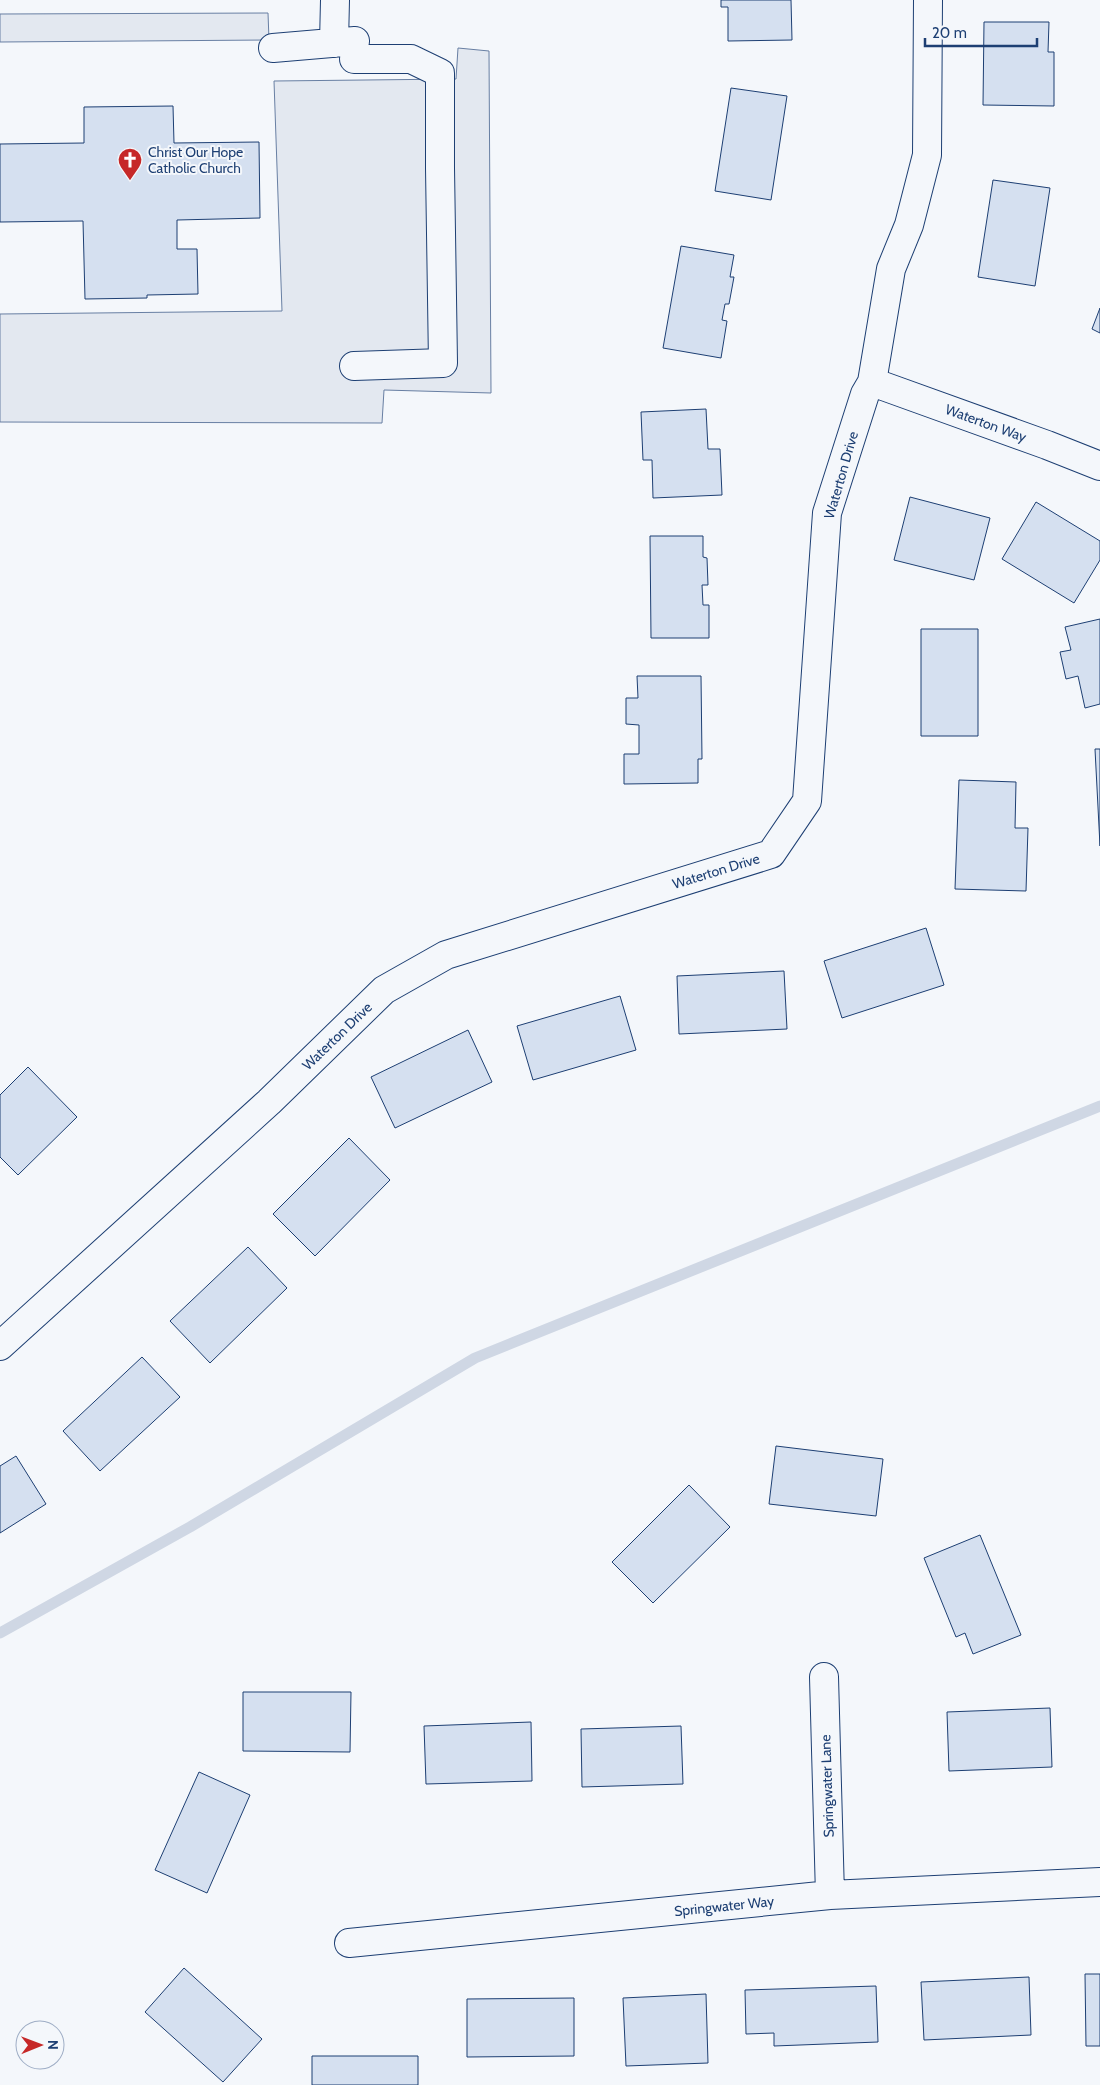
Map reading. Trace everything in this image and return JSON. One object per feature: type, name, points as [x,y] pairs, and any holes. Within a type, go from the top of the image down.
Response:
[{"type":"street","points":[[335,0],[348,48]]},
{"type":"street","name":"Waterton Drive","points":[[0,1346],[269,1102],[384,990],[446,956],[771,854],[807,801],[827,513],[866,394],[872,382],[891,269],[908,225],[927,155],[928,0]]},
{"type":"street","points":[[273,48],[348,48],[411,59],[440,73],[443,363],[354,366]]},
{"type":"street","name":"Waterton Way","points":[[872,382],[1100,466]]},
{"type":"street","name":"Springwater Lane","points":[[824,1677],[830,1895]]},
{"type":"street","name":"Springwater Way","points":[[349,1943],[830,1895],[1100,1882]]},
{"type":"shaded area","points":[[268,13],[269,40],[0,42],[0,14]]},
{"type":"shaded area","points":[[458,48],[489,51],[491,393],[384,390],[382,423],[0,422],[0,314],[282,311],[274,81],[456,79]]},
{"type":"building","points":[[721,0],[791,0],[792,40],[728,41],[728,7],[721,7]]},
{"type":"building","points":[[984,22],[1049,22],[1048,52],[1054,52],[1054,106],[983,105]]},
{"type":"building","points":[[731,88],[787,96],[771,200],[715,191]]},
{"type":"building","name":"Christ Our Hope Catholic Church","points":[[173,106],[174,143],[259,142],[260,218],[177,220],[177,249],[197,249],[198,294],[147,295],[147,298],[85,299],[83,221],[0,222],[0,144],[84,143],[84,107]]},
{"type":"building","points":[[993,180],[1050,188],[1035,286],[978,277]]},
{"type":"building","points":[[681,246],[734,255],[730,277],[734,277],[729,304],[725,304],[722,320],[727,321],[721,358],[663,348]]},
{"type":"building","points":[[1100,308],[1100,333],[1092,329]]},
{"type":"building","points":[[706,409],[708,449],[720,449],[722,495],[653,498],[652,460],[643,460],[641,412]]},
{"type":"building","points":[[910,497],[990,518],[974,580],[894,560]]},
{"type":"building","points":[[1036,502],[1100,541],[1100,560],[1074,603],[1002,559]]},
{"type":"building","points":[[650,536],[703,536],[703,557],[707,558],[708,585],[702,585],[703,605],[709,605],[709,638],[651,638]]},
{"type":"building","points":[[1100,619],[1100,704],[1085,708],[1078,676],[1066,679],[1060,652],[1071,650],[1065,627]]},
{"type":"building","points":[[921,629],[978,629],[978,736],[921,736]]},
{"type":"building","points":[[637,676],[701,676],[702,759],[698,759],[698,783],[624,784],[624,754],[639,754],[639,725],[626,724],[626,698],[638,698]]},
{"type":"building","points":[[1095,749],[1100,749],[1100,846]]},
{"type":"building","points":[[959,780],[1016,782],[1015,828],[1028,828],[1026,891],[955,889]]},
{"type":"building","points":[[926,928],[944,985],[842,1018],[824,961]]},
{"type":"building","points":[[784,971],[787,1029],[679,1034],[677,976]]},
{"type":"building","points":[[620,996],[636,1050],[533,1080],[517,1026]]},
{"type":"building","points":[[468,1030],[492,1082],[395,1128],[371,1077]]},
{"type":"building","points":[[28,1067],[77,1117],[18,1175],[0,1157],[0,1095]]},
{"type":"building","points":[[349,1138],[390,1180],[315,1256],[273,1214]]},
{"type":"building","points":[[248,1247],[287,1288],[210,1363],[170,1321]]},
{"type":"building","points":[[142,1357],[180,1397],[100,1471],[63,1431]]},
{"type":"building","points":[[776,1446],[883,1459],[876,1516],[769,1504]]},
{"type":"building","points":[[16,1456],[46,1504],[0,1533],[0,1466]]},
{"type":"building","points":[[689,1485],[730,1527],[653,1603],[612,1562]]},
{"type":"building","points":[[980,1535],[1021,1635],[973,1654],[965,1633],[956,1637],[924,1558]]},
{"type":"building","points":[[243,1692],[351,1692],[350,1752],[243,1751]]},
{"type":"building","points":[[1050,1708],[1052,1767],[949,1771],[947,1712]]},
{"type":"building","points":[[531,1722],[532,1781],[426,1784],[424,1726]]},
{"type":"building","points":[[681,1726],[683,1784],[582,1787],[581,1729]]},
{"type":"building","points":[[199,1772],[250,1795],[207,1893],[155,1870]]},
{"type":"building","points":[[184,1968],[262,2039],[223,2082],[145,2012]]},
{"type":"building","points":[[1085,1974],[1100,1974],[1100,2046],[1086,2046]]},
{"type":"building","points":[[1029,1977],[1031,2035],[924,2040],[921,1982]]},
{"type":"building","points":[[876,1986],[878,2042],[774,2046],[774,2033],[746,2034],[745,1990]]},
{"type":"building","points":[[706,1994],[708,2063],[626,2066],[623,1998]]},
{"type":"building","points":[[574,1998],[574,2056],[467,2057],[467,1999]]},
{"type":"building","points":[[312,2056],[418,2056],[418,2085],[312,2085]]},
{"type":"waterway","points":[[0,1633],[190,1527],[475,1358],[1100,1106]]},
{"type":"place","name":"Christ Our Hope Catholic Church","points":[[130,181]]}]
